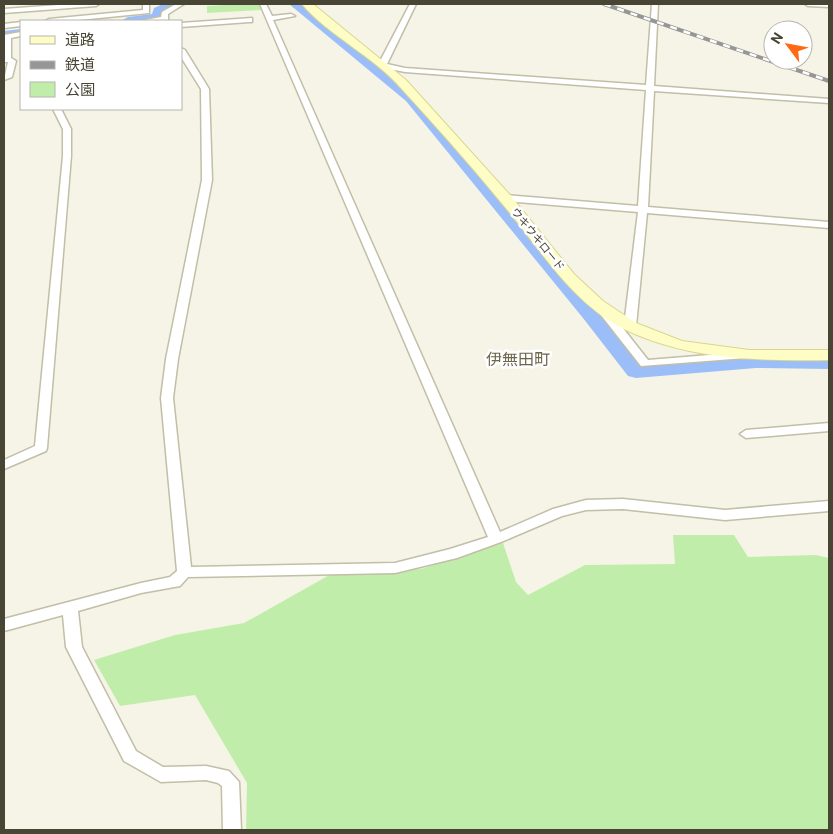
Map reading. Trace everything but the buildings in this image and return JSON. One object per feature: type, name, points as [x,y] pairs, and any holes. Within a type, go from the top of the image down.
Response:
[{"type":"street","points":[[4,11],[96,4]]},
{"type":"street","points":[[60,20],[146,12],[146,4]]},
{"type":"street","points":[[165,20],[164,13],[181,4]]},
{"type":"street","points":[[263,4],[496,539]]},
{"type":"street","points":[[413,4],[382,65],[405,70],[829,101]]},
{"type":"street","points":[[630,326],[642,209],[655,4]]},
{"type":"street","points":[[808,4],[829,5]]},
{"type":"street","name":"ウキウキロード","points":[[307,5],[402,82],[505,198],[570,277],[598,304],[630,326],[679,345],[749,355],[829,356]]},
{"type":"street","points":[[49,20],[50,6]]},
{"type":"street","points":[[269,18],[291,16]]},
{"type":"street","points":[[182,25],[249,20]]},
{"type":"street","points":[[4,26],[20,24]]},
{"type":"street","points":[[4,78],[8,77],[12,61],[6,60],[7,36],[20,34]]},
{"type":"street","points":[[182,52],[205,89],[207,180],[197,239],[172,358],[167,398],[184,572]]},
{"type":"street","points":[[4,465],[41,448],[67,156],[67,129],[58,110]]},
{"type":"street","points":[[505,198],[829,225]]},
{"type":"street","points":[[598,304],[645,364],[749,355]]},
{"type":"street","points":[[746,434],[829,427]]},
{"type":"street","points":[[4,625],[141,588],[175,582],[184,572],[395,568],[452,554],[496,539],[558,512],[586,505],[623,504],[725,515],[829,506]]},
{"type":"street","points":[[70,608],[74,647],[130,756],[161,775],[206,773],[223,776],[230,782],[232,830]]},
{"type":"green space","points":[[259,4],[261,10],[207,13],[207,6]]},
{"type":"green space","points":[[673,535],[734,535],[748,557],[816,555],[829,558],[829,830],[246,830],[247,783],[195,695],[120,706],[94,660],[175,635],[244,623],[333,573],[421,569],[503,543],[516,582],[528,595],[585,565],[675,564]]},
{"type":"waterway","points":[[138,20],[158,18],[159,11],[173,4]]},
{"type":"waterway","points":[[296,4],[412,98],[591,313],[636,371],[756,361],[829,362]]},
{"type":"waterway","points":[[4,35],[20,33]]},
{"type":"railway","points":[[604,4],[829,81]]},
{"type":"district","name":"伊無田町","points":[[518,359]]}]
